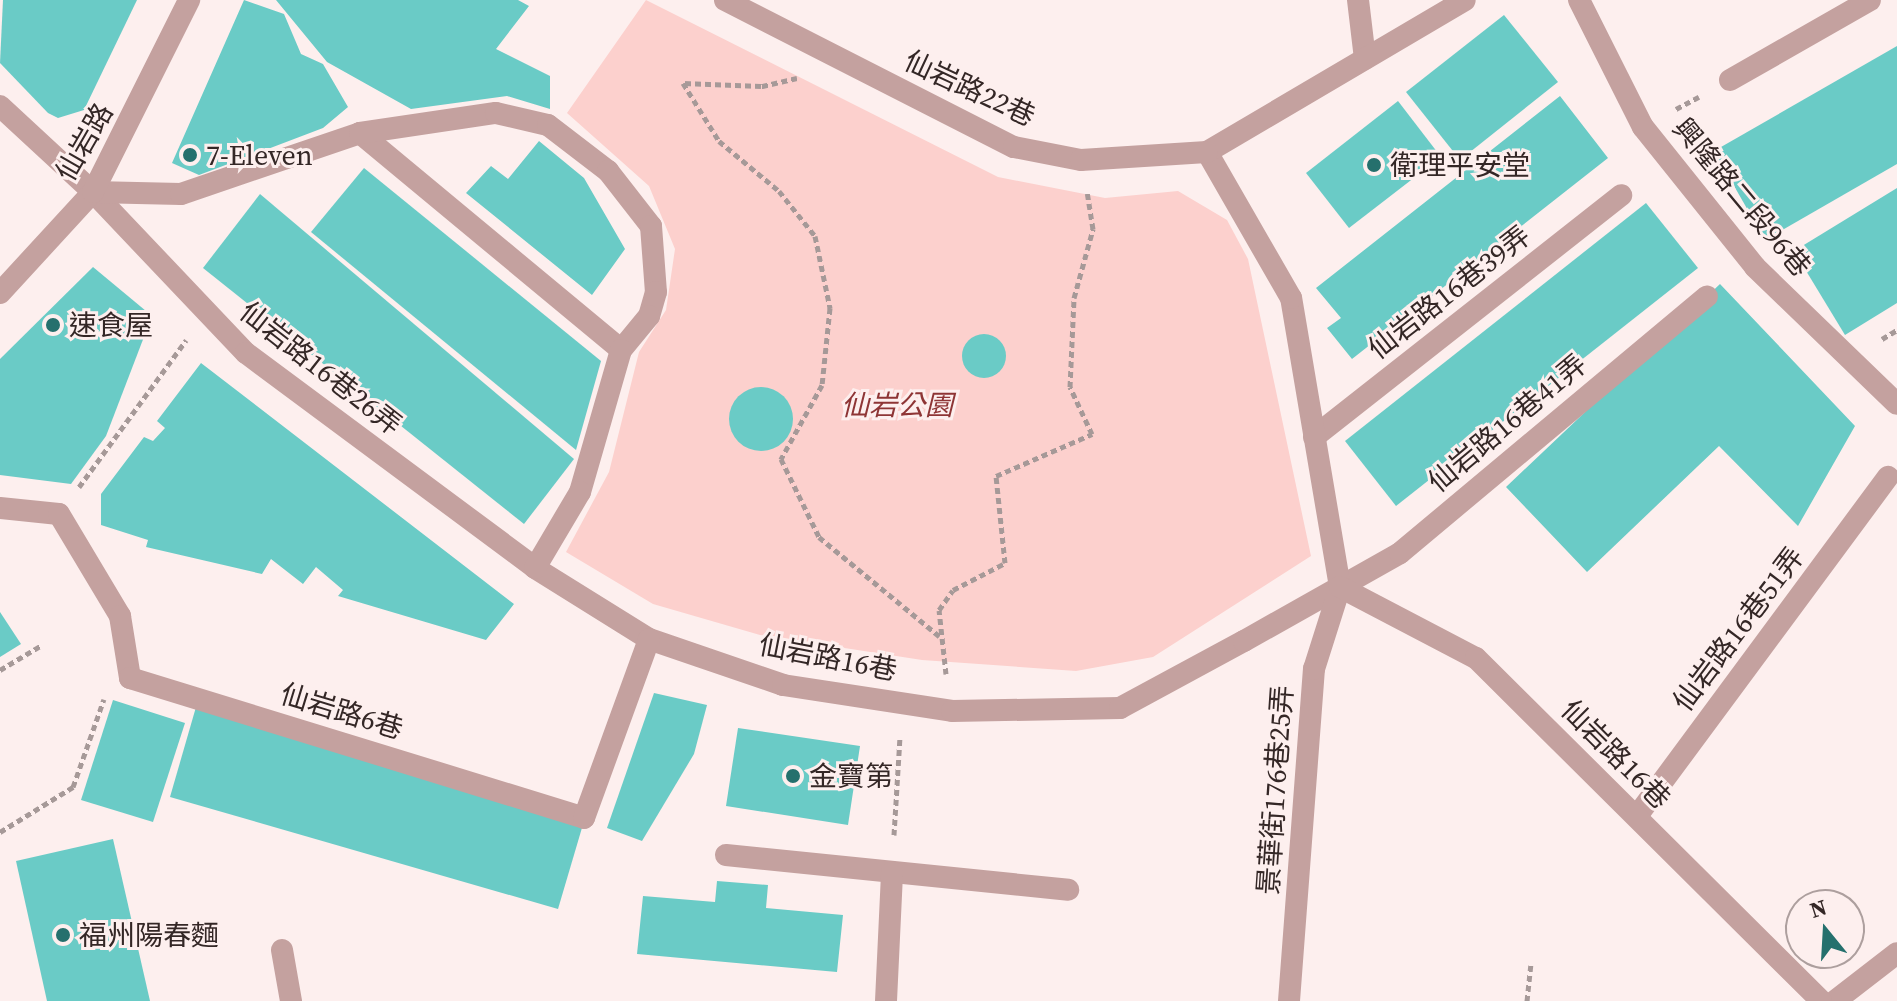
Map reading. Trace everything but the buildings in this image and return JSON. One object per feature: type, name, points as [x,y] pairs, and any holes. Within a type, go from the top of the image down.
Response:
[{"type":"street","name":"仙岩路","points":[[0,293],[93,192],[189,0]]},
{"type":"street","name":"仙岩路22巷","points":[[725,0],[1014,147],[1081,160],[1207,152]]},
{"type":"street","points":[[1358,0],[1365,59]]},
{"type":"street","points":[[1340,587],[1291,298],[1207,152],[1465,0]]},
{"type":"street","name":"興隆路二段96巷","points":[[1579,0],[1643,127],[1755,267],[1897,404]]},
{"type":"street","points":[[1730,80],[1870,0]]},
{"type":"street","name":"仙岩路16巷26弄","points":[[0,106],[93,192],[246,353],[535,568]]},
{"type":"street","points":[[93,192],[181,194],[360,133],[496,113],[548,125],[608,171],[651,226],[656,292],[649,316],[621,350],[580,492],[535,568]]},
{"type":"street","points":[[360,133],[621,350]]},
{"type":"street","name":"仙岩路16巷39弄","points":[[1314,437],[1621,195]]},
{"type":"street","name":"仙岩路16巷41弄","points":[[1340,587],[1400,553],[1707,296]]},
{"type":"street","name":"仙岩路16巷51弄","points":[[1637,816],[1888,477]]},
{"type":"street","points":[[0,508],[59,514],[120,616],[130,678]]},
{"type":"street","name":"仙岩路16巷","points":[[535,568],[649,639],[783,685],[952,711],[1120,708],[1340,587],[1476,658],[1821,1001]]},
{"type":"street","name":"景華街176巷25弄","points":[[1289,1001],[1314,669],[1340,587]]},
{"type":"street","name":"仙岩路6巷","points":[[130,678],[584,818],[649,639]]},
{"type":"street","points":[[726,855],[1068,890]]},
{"type":"street","points":[[886,1001],[892,872]]},
{"type":"street","points":[[282,950],[291,1001]]},
{"type":"street","points":[[1835,1001],[1897,953]]},
{"type":"path","points":[[853,65],[761,86],[683,83],[719,141],[779,191],[815,236],[830,308],[822,385],[781,459],[819,537],[939,636]]},
{"type":"path","points":[[1643,127],[1730,80]]},
{"type":"path","points":[[952,711],[939,636],[939,610],[953,590],[1005,563],[996,476],[1092,434],[1070,387],[1074,298],[1093,229],[1081,160]]},
{"type":"path","points":[[59,514],[206,313]]},
{"type":"path","points":[[0,670],[42,645]]},
{"type":"path","points":[[0,832],[73,787],[105,696],[130,678]]},
{"type":"path","points":[[892,872],[901,703]]},
{"type":"path","points":[[1527,1001],[1531,965]]},
{"type":"green space","name":"仙岩公園","points":[[646,0],[998,177],[1105,198],[1178,191],[1227,220],[1248,259],[1311,556],[1153,657],[1076,671],[922,660],[760,635],[653,604],[566,552],[609,472],[639,352],[666,310],[675,249],[649,186],[567,113]]},
{"type":"place","name":"7-Eleven","points":[[190,155]]},
{"type":"place","name":"衛理平安堂","points":[[1374,165]]},
{"type":"place","name":"速食屋","points":[[53,325]]},
{"type":"place","name":"金寶第","points":[[793,776]]},
{"type":"place","name":"福州陽春麵","points":[[63,935]]}]
